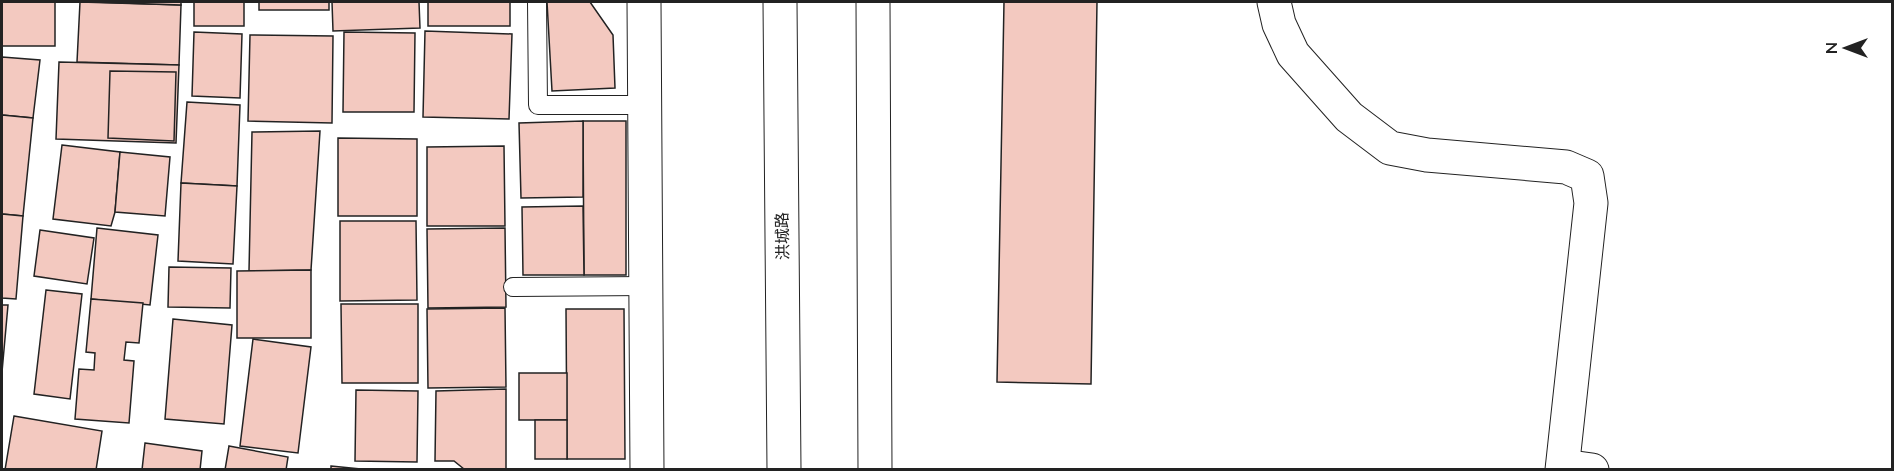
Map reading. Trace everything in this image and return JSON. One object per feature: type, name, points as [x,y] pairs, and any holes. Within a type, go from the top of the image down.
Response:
[{"type":"main road","points":[[644,2],[647,470]]},
{"type":"main road","name":"洪城路","points":[[780,2],[784,470]]},
{"type":"main road","points":[[873,2],[875,470]]},
{"type":"main road","points":[[1274,2],[1279,24],[1293,54],[1349,117],[1390,148],[1427,155],[1566,167],[1587,176],[1592,202],[1572,468]]},
{"type":"lane","points":[[537,2],[538,105],[645,105]]},
{"type":"lane","points":[[513,287],[646,286]]},
{"type":"building","points":[[2,2],[55,2],[55,46],[2,46]]},
{"type":"building","points":[[80,2],[181,5],[179,65],[77,62]]},
{"type":"building","points":[[92,2],[181,2],[181,5]]},
{"type":"building","points":[[194,2],[244,2],[244,26],[194,26]]},
{"type":"building","points":[[259,2],[329,2],[329,10],[259,10]]},
{"type":"building","points":[[332,2],[419,2],[420,28],[333,31]]},
{"type":"building","points":[[428,2],[510,2],[510,26],[428,26]]},
{"type":"building","points":[[547,2],[590,2],[613,35],[615,88],[552,91]]},
{"type":"building","points":[[1004,2],[1097,2],[1091,384],[997,382]]},
{"type":"building","points":[[425,31],[512,34],[509,119],[423,117]]},
{"type":"building","points":[[194,32],[242,34],[240,98],[192,96]]},
{"type":"building","points":[[344,32],[415,33],[414,112],[343,112]]},
{"type":"building","points":[[250,35],[333,36],[332,123],[248,121]]},
{"type":"building","points":[[2,57],[40,60],[33,118],[2,115]]},
{"type":"building","points":[[59,62],[179,65],[176,143],[56,139]]},
{"type":"building","points":[[110,71],[176,72],[174,141],[108,138]]},
{"type":"building","points":[[187,102],[240,105],[237,186],[181,183]]},
{"type":"building","points":[[2,115],[33,118],[23,216],[2,214]]},
{"type":"building","points":[[583,121],[626,121],[626,275],[584,275]]},
{"type":"building","points":[[583,121],[583,197],[521,198],[519,123]]},
{"type":"building","points":[[320,131],[311,270],[249,271],[252,132]]},
{"type":"building","points":[[338,138],[417,139],[417,216],[338,216]]},
{"type":"building","points":[[62,145],[120,152],[115,212],[111,226],[53,219]]},
{"type":"building","points":[[504,146],[505,226],[427,226],[427,147]]},
{"type":"building","points":[[120,152],[170,157],[165,216],[115,212]]},
{"type":"building","points":[[181,183],[237,186],[233,264],[178,261]]},
{"type":"building","points":[[583,206],[584,275],[523,275],[522,207]]},
{"type":"building","points":[[2,214],[23,216],[16,299],[2,298]]},
{"type":"building","points":[[340,221],[416,221],[417,300],[340,301]]},
{"type":"building","points":[[97,228],[158,235],[150,305],[91,299]]},
{"type":"building","points":[[505,228],[506,307],[428,308],[427,229]]},
{"type":"building","points":[[40,230],[94,238],[87,284],[34,276]]},
{"type":"building","points":[[169,267],[231,268],[230,308],[168,307]]},
{"type":"building","points":[[311,270],[311,338],[237,338],[237,271]]},
{"type":"building","points":[[46,290],[82,294],[70,399],[34,394]]},
{"type":"building","points":[[91,299],[143,303],[139,343],[126,342],[124,360],[134,361],[129,423],[75,419],[79,369],[94,370],[95,353],[86,352]]},
{"type":"building","points":[[341,304],[418,304],[418,383],[342,383]]},
{"type":"building","points":[[2,305],[8,305],[2,372]]},
{"type":"building","points":[[505,308],[506,387],[428,388],[427,309]]},
{"type":"building","points":[[566,309],[624,309],[625,459],[567,459]]},
{"type":"building","points":[[173,319],[232,325],[224,424],[165,419]]},
{"type":"building","points":[[253,339],[311,347],[298,453],[240,446]]},
{"type":"building","points":[[519,373],[567,373],[567,420],[519,420]]},
{"type":"building","points":[[506,389],[506,469],[464,469],[454,461],[435,461],[436,391]]},
{"type":"building","points":[[356,390],[418,391],[417,462],[355,461]]},
{"type":"building","points":[[14,416],[102,431],[96,470],[5,470]]},
{"type":"building","points":[[535,420],[567,420],[567,459],[535,459]]},
{"type":"building","points":[[145,443],[202,451],[200,470],[142,470]]},
{"type":"building","points":[[229,446],[288,457],[286,470],[225,470]]},
{"type":"building","points":[[331,466],[371,470],[331,470]]}]
